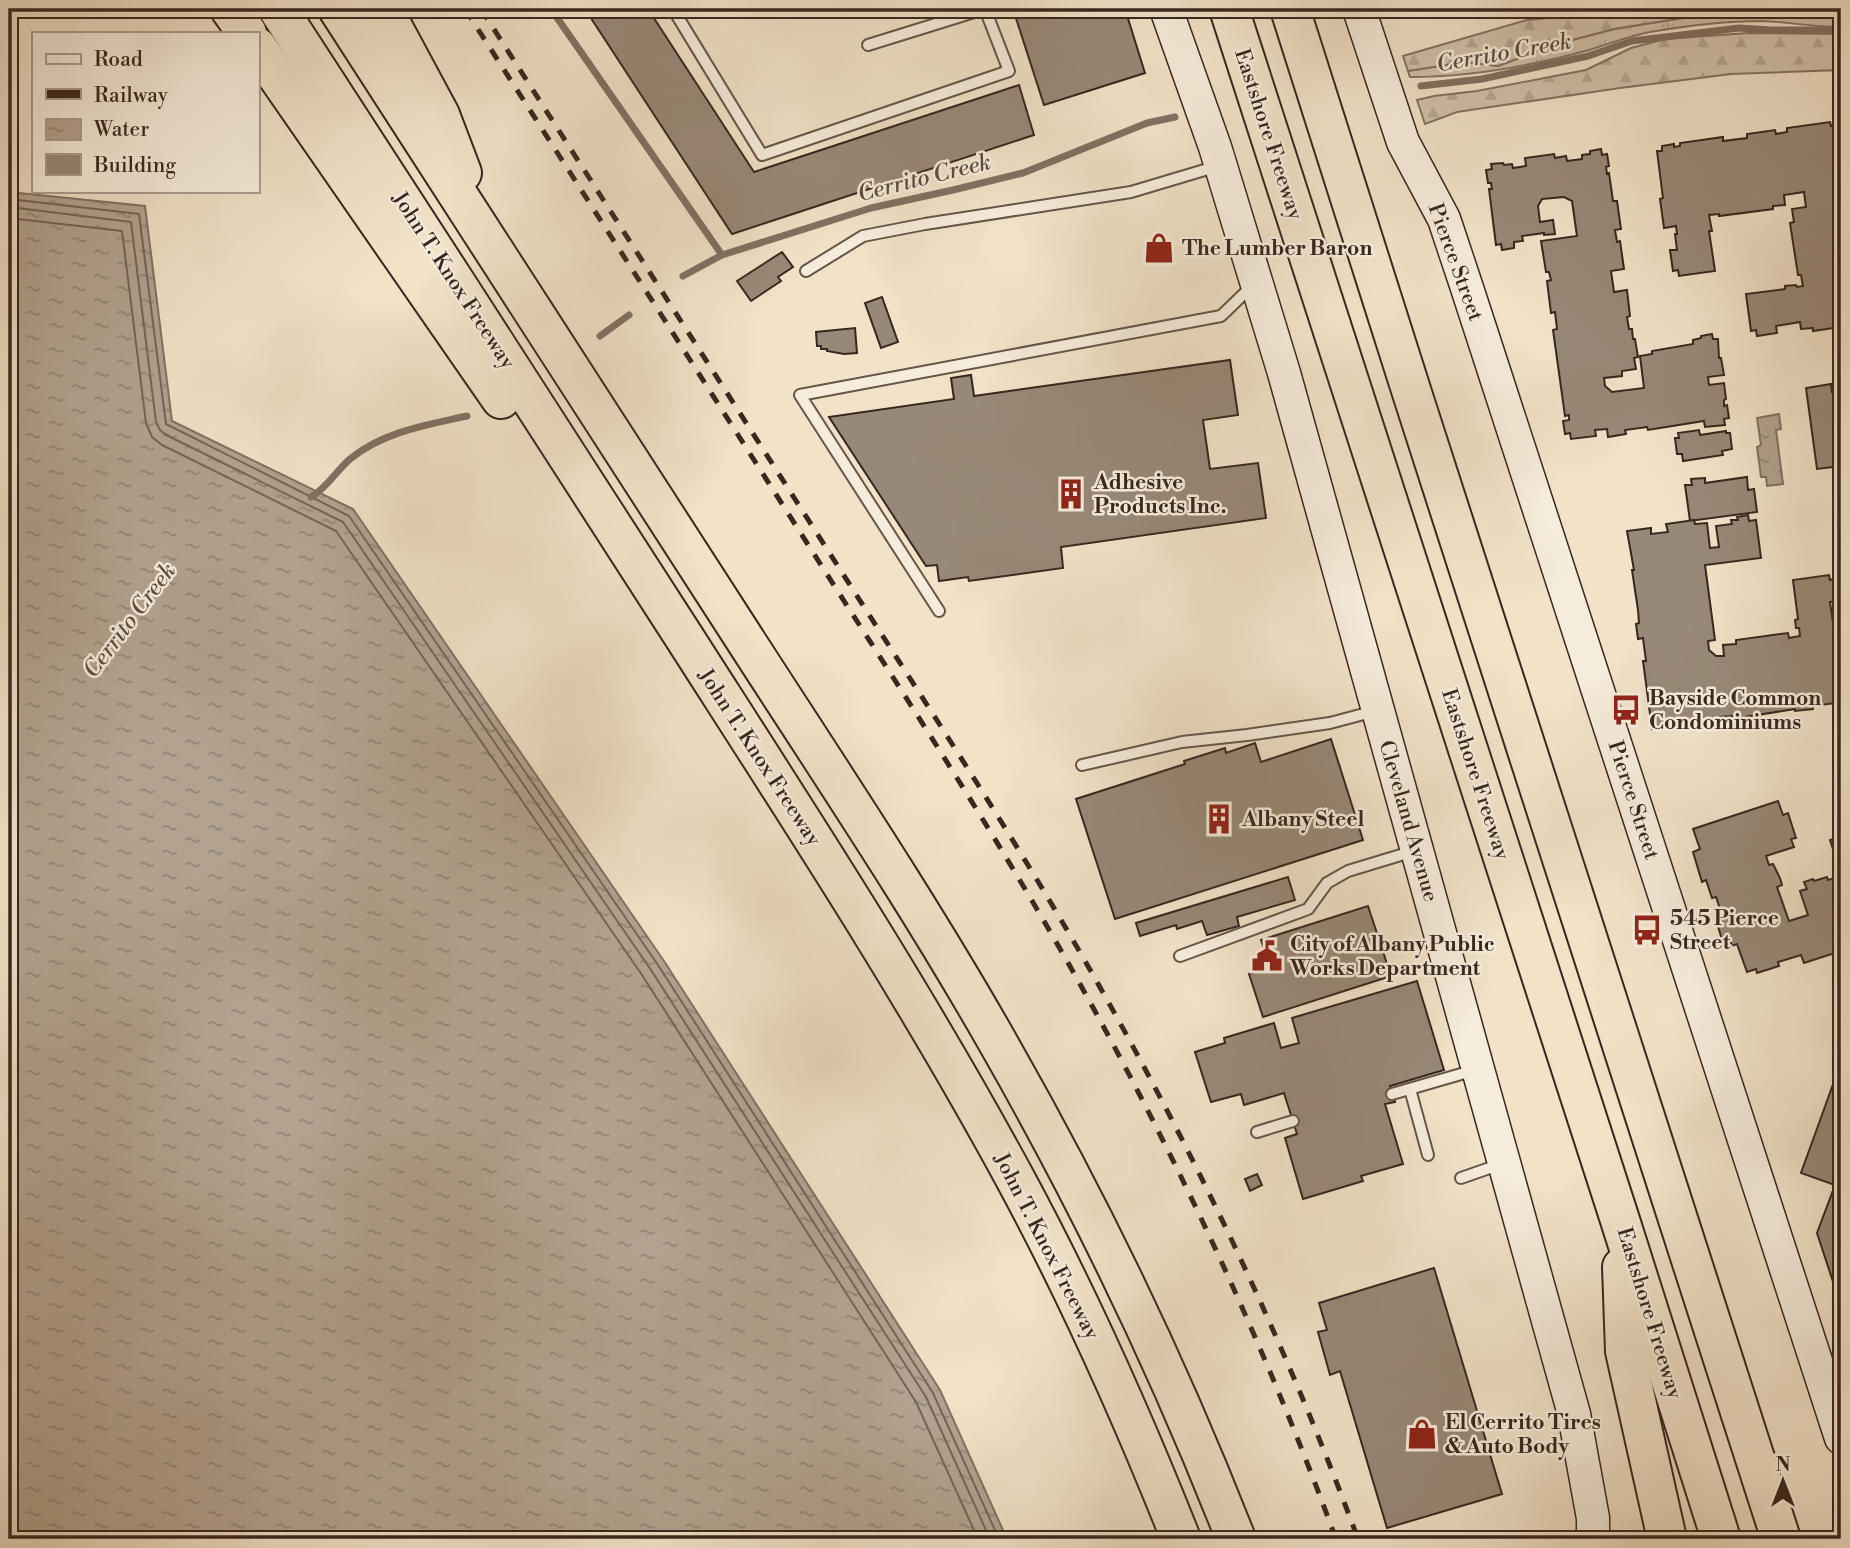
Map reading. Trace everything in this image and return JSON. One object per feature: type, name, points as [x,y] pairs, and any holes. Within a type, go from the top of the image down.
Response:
[{"type":"highway","points":[[230,9],[246,32]]},
{"type":"highway","name":"John T. Knox Freeway","points":[[278,9],[645,576],[892,964],[944,1051],[1018,1185],[1110,1372],[1181,1539]]},
{"type":"highway","points":[[338,9],[877,845],[1000,1046],[1076,1186],[1135,1305],[1236,1539]]},
{"type":"highway","points":[[383,9],[447,130],[485,238]]},
{"type":"highway","name":"Eastshore Freeway","points":[[1229,9],[1721,1539]]},
{"type":"highway","points":[[1290,9],[1781,1539]]},
{"type":"highway","points":[[259,50],[609,555],[645,576]]},
{"type":"highway","points":[[1620,1220],[1625,1350],[1667,1539]]},
{"type":"street","name":"Cleveland Avenue","points":[[1166,9],[1218,156],[1284,373],[1574,1414],[1593,1518],[1594,1539]]},
{"type":"street","name":"Pierce Street","points":[[1364,12],[1403,142],[1444,219],[1841,1438]]},
{"type":"lane","points":[[673,9],[762,155],[1009,71],[985,9],[868,44]]},
{"type":"lane","points":[[806,271],[863,236],[1131,192],[1218,156]]},
{"type":"lane","points":[[939,611],[800,395],[1221,316],[1256,282]]},
{"type":"lane","points":[[1082,765],[1182,742],[1330,723],[1378,710]]},
{"type":"lane","points":[[1180,956],[1308,909],[1327,883],[1348,871],[1417,850]]},
{"type":"lane","points":[[1392,1094],[1478,1069]]},
{"type":"lane","points":[[1409,1088],[1428,1155]]},
{"type":"lane","points":[[1256,1132],[1293,1121]]},
{"type":"lane","points":[[1461,1178],[1504,1163]]},
{"type":"green space","points":[[1599,9],[1739,9],[1614,29],[1553,45],[1498,66],[1465,62],[1408,71],[1403,56],[1527,20],[1570,16]]},
{"type":"green space","points":[[1739,9],[1841,9],[1841,27],[1762,21],[1706,24],[1642,34],[1567,56],[1500,70],[1410,77],[1408,71],[1465,62],[1498,66],[1553,45],[1614,29]]},
{"type":"green space","points":[[1748,33],[1841,34],[1841,70],[1731,74],[1620,88],[1457,112],[1425,124],[1417,100],[1586,70],[1631,48],[1665,39]]},
{"type":"water","points":[[9,192],[145,206],[172,421],[353,509],[664,961],[940,1390],[1007,1539],[9,1539]]},
{"type":"water","points":[[1779,414],[1781,429],[1776,430],[1783,484],[1767,486],[1766,477],[1761,477],[1757,447],[1761,445],[1757,418]]},
{"type":"building","points":[[585,9],[648,9],[754,172],[1019,85],[1034,135],[732,234]]},
{"type":"building","points":[[1013,9],[1125,9],[1145,73],[1044,105]]},
{"type":"building","points":[[1841,121],[1841,327],[1813,331],[1813,328],[1801,329],[1800,322],[1776,326],[1777,333],[1757,336],[1756,330],[1751,331],[1746,294],[1785,289],[1785,286],[1803,286],[1801,275],[1798,275],[1790,223],[1794,222],[1792,209],[1806,207],[1804,192],[1784,195],[1785,205],[1773,206],[1773,209],[1709,215],[1715,271],[1679,276],[1678,270],[1673,271],[1670,250],[1677,250],[1676,226],[1664,228],[1657,151],[1662,151],[1662,146],[1680,146],[1680,143],[1723,137],[1723,141],[1747,138],[1747,134],[1775,130],[1776,134],[1787,132],[1787,128],[1830,122],[1831,126]]},
{"type":"building","points":[[1601,149],[1602,155],[1607,154],[1607,174],[1609,173],[1613,201],[1617,201],[1621,229],[1615,230],[1617,242],[1620,241],[1624,269],[1611,271],[1614,292],[1627,290],[1630,316],[1627,317],[1638,357],[1634,358],[1636,369],[1622,371],[1622,376],[1604,378],[1605,386],[1612,392],[1644,388],[1640,356],[1652,354],[1652,351],[1693,344],[1693,340],[1712,334],[1713,339],[1718,339],[1719,358],[1724,375],[1708,377],[1709,385],[1724,383],[1724,406],[1727,405],[1729,418],[1724,419],[1725,425],[1705,427],[1704,421],[1648,430],[1647,427],[1625,430],[1626,434],[1608,437],[1607,429],[1595,430],[1596,436],[1571,439],[1570,433],[1565,434],[1563,421],[1569,420],[1569,415],[1565,416],[1553,330],[1557,329],[1555,312],[1551,313],[1547,281],[1551,280],[1549,272],[1546,272],[1541,241],[1577,236],[1572,201],[1564,197],[1542,199],[1538,206],[1540,222],[1553,220],[1555,234],[1522,236],[1523,241],[1514,242],[1514,248],[1502,250],[1501,244],[1496,245],[1489,189],[1492,189],[1486,170],[1492,169],[1491,164],[1512,164],[1513,168],[1526,166],[1525,158],[1554,154],[1555,158],[1566,156],[1567,161],[1582,159],[1582,155]]},
{"type":"building","points":[[782,252],[793,267],[778,277],[781,281],[751,301],[737,281]]},
{"type":"building","points":[[882,297],[898,342],[881,348],[865,303]]},
{"type":"building","points":[[855,328],[857,353],[844,354],[817,346],[816,332]]},
{"type":"building","name":"Adhesive Products Inc.","points":[[1230,360],[1238,415],[1203,420],[1210,469],[1258,463],[1266,518],[1061,547],[1063,568],[969,581],[968,577],[939,581],[937,565],[926,566],[829,417],[954,399],[951,378],[971,375],[974,396]]},
{"type":"building","points":[[1831,384],[1832,392],[1841,390],[1841,466],[1817,469],[1806,388]]},
{"type":"building","points":[[1699,430],[1700,435],[1726,431],[1730,433],[1732,449],[1722,451],[1723,455],[1683,461],[1682,454],[1677,454],[1675,438],[1679,438],[1678,433]]},
{"type":"building","points":[[1747,477],[1748,490],[1754,489],[1757,512],[1690,521],[1685,485],[1692,485],[1691,479],[1705,478],[1705,483]]},
{"type":"building","points":[[1748,515],[1749,521],[1756,520],[1761,558],[1705,565],[1715,640],[1708,641],[1709,650],[1716,656],[1724,656],[1723,645],[1736,644],[1736,640],[1788,633],[1789,638],[1800,636],[1795,620],[1798,619],[1793,580],[1829,575],[1830,580],[1834,579],[1836,601],[1830,602],[1833,623],[1841,622],[1841,666],[1837,667],[1841,677],[1841,706],[1836,706],[1835,703],[1813,706],[1813,709],[1795,709],[1732,719],[1732,716],[1720,717],[1720,721],[1692,722],[1652,729],[1643,661],[1646,661],[1643,638],[1638,639],[1636,624],[1639,623],[1638,610],[1627,531],[1651,528],[1651,534],[1668,532],[1666,524],[1694,520],[1695,524],[1707,523],[1710,548],[1719,547],[1716,526],[1732,524],[1731,520]]},
{"type":"building","name":"Albany Steel","points":[[1331,739],[1363,840],[1115,919],[1076,799],[1185,764],[1184,761],[1225,748],[1226,753],[1255,743],[1261,762]]},
{"type":"building","points":[[1778,801],[1783,815],[1788,813],[1796,838],[1791,839],[1794,847],[1766,856],[1769,865],[1773,864],[1780,878],[1782,885],[1777,887],[1789,921],[1808,915],[1800,891],[1807,889],[1804,882],[1841,876],[1841,951],[1804,963],[1801,955],[1778,962],[1779,966],[1757,973],[1756,969],[1747,972],[1737,944],[1732,946],[1730,940],[1723,943],[1716,920],[1723,918],[1716,897],[1712,898],[1706,880],[1702,882],[1693,852],[1700,849],[1693,829]]},
{"type":"building","points":[[1841,836],[1841,866],[1839,867],[1830,840]]},
{"type":"building","points":[[1288,877],[1295,900],[1237,917],[1239,926],[1207,935],[1202,921],[1177,929],[1176,925],[1140,936],[1136,923]]},
{"type":"building","points":[[1368,906],[1391,976],[1263,1017],[1249,974],[1270,967],[1261,940]]},
{"type":"building","points":[[1417,981],[1444,1070],[1390,1086],[1395,1102],[1385,1104],[1403,1164],[1361,1176],[1363,1181],[1303,1199],[1285,1138],[1297,1134],[1284,1093],[1244,1105],[1241,1094],[1211,1102],[1195,1052],[1225,1043],[1224,1038],[1274,1023],[1281,1048],[1299,1043],[1292,1018]]},
{"type":"building","points":[[1836,1076],[1841,1078],[1841,1306],[1817,1233],[1835,1185],[1801,1173]]},
{"type":"building","points":[[1257,1174],[1262,1185],[1250,1191],[1245,1179]]},
{"type":"building","name":"El Cerrito Tires & Auto Body","points":[[1434,1268],[1502,1494],[1387,1528],[1340,1371],[1330,1375],[1318,1332],[1327,1330],[1319,1303]]},
{"type":"waterway","points":[[551,9],[722,255]]},
{"type":"waterway","name":"Cerrito Creek","points":[[1421,86],[1482,79],[1588,56],[1632,41],[1739,28],[1841,30]]},
{"type":"waterway","name":"Cerrito Creek","points":[[683,276],[722,255],[871,208],[1023,173],[1147,123],[1175,117]]},
{"type":"waterway","name":"Cerrito Creek","points":[[600,336],[629,315]]},
{"type":"waterway","name":"Cerrito Creek","points":[[311,497],[350,459],[376,442],[405,431],[467,416]]},
{"type":"railway","points":[[465,9],[943,756],[1067,961],[1143,1101],[1214,1245],[1278,1391],[1336,1539]]},
{"type":"railway","points":[[481,9],[967,768],[1081,954],[1121,1024],[1232,1240],[1298,1388],[1358,1539]]},
{"type":"place","name":"The Lumber Baron","points":[[1159,248]]},
{"type":"place","name":"Adhesive Products Inc.","points":[[1071,494]]},
{"type":"place","name":"Bayside Common Condominiums","points":[[1626,710]]},
{"type":"place","name":"Albany Steel","points":[[1219,819]]},
{"type":"place","name":"545 Pierce Street","points":[[1647,930]]},
{"type":"place","name":"City of Albany Public Works Department","points":[[1267,956]]},
{"type":"place","name":"El Cerrito Tires & Auto Body","points":[[1422,1434]]}]
